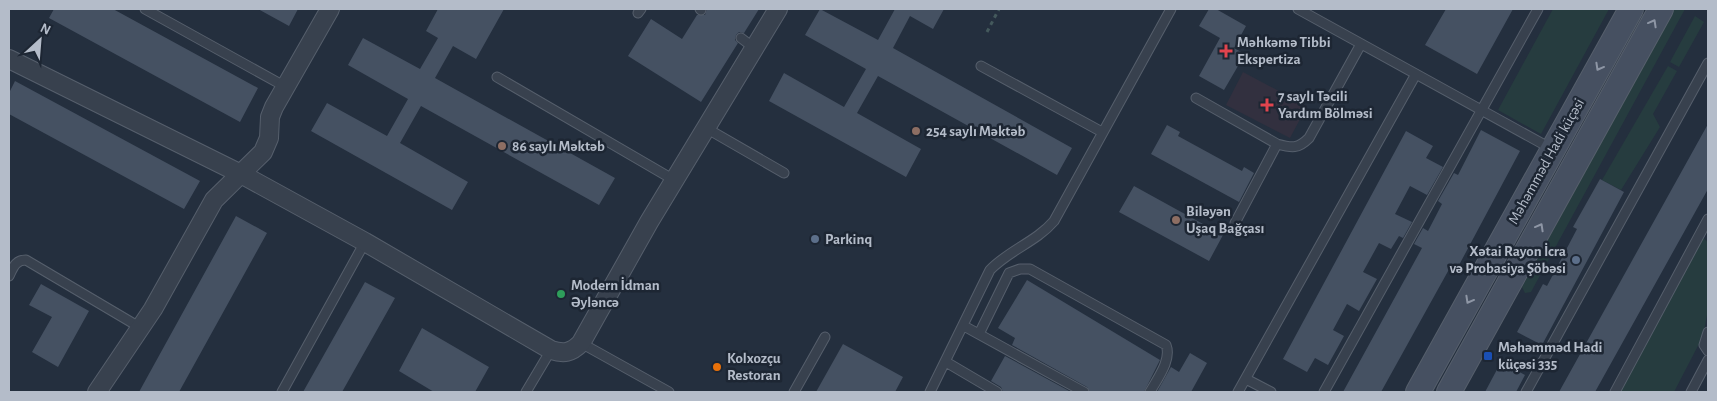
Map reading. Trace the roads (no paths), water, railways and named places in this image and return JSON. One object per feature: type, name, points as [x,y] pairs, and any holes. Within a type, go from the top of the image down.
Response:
[{"type":"street","points":[[98,392],[141,328],[214,200],[263,152],[269,138],[270,117],[284,86],[330,9]]},
{"type":"street","points":[[9,58],[241,174],[365,242],[551,350],[561,353],[568,352],[581,343],[674,180],[706,128],[748,43],[778,9]]},
{"type":"street","name":"Məhəmməd Hadi küçəsi","points":[[1418,392],[1631,9]]},
{"type":"street","name":"Məhəmməd Hadi küçəsi","points":[[1449,392],[1661,9]]},
{"type":"street","points":[[1612,43],[1635,56]]},
{"type":"lane","points":[[145,9],[284,86]]},
{"type":"lane","points":[[930,392],[990,270],[1003,256],[1044,233],[1054,221],[1171,9]]},
{"type":"lane","points":[[1298,9],[1553,149]]},
{"type":"lane","points":[[1324,392],[1538,9]]},
{"type":"lane","points":[[1196,98],[1278,144],[1292,148],[1301,147],[1309,138],[1361,44]]},
{"type":"lane","points":[[1526,392],[1708,63]]},
{"type":"lane","points":[[981,66],[1102,132]]},
{"type":"lane","points":[[1238,392],[1416,74]]},
{"type":"lane","points":[[497,77],[674,180]]},
{"type":"lane","points":[[706,128],[784,173]]},
{"type":"lane","points":[[1235,223],[1278,144]]},
{"type":"lane","points":[[1614,392],[1708,219]]},
{"type":"lane","points":[[282,392],[365,242]]},
{"type":"lane","points":[[9,276],[20,260],[26,260],[141,328]]},
{"type":"lane","points":[[979,334],[1010,273],[1020,269],[1030,269],[1166,345],[1169,352],[1166,361],[1150,392]]},
{"type":"lane","points":[[964,326],[1084,392]]},
{"type":"lane","points":[[1708,332],[1704,345],[1708,351]]},
{"type":"lane","points":[[794,392],[825,337]]},
{"type":"lane","points":[[581,343],[669,392]]},
{"type":"lane","points":[[526,392],[551,350]]},
{"type":"lane","points":[[1691,392],[1708,360]]},
{"type":"lane","points":[[946,362],[997,392]]},
{"type":"lane","points":[[1246,379],[1271,392]]},
{"type":"place","name":"Məhkəmə Tibbi Ekspertiza","points":[[1226,51]]},
{"type":"place","name":"7 saylı Təcili Yardım Bölməsi","points":[[1267,105]]},
{"type":"place","name":"254 saylı Məktəb","points":[[916,131]]},
{"type":"place","name":"86 saylı Məktəb","points":[[502,146]]},
{"type":"place","name":"Biləyən Uşaq Bağçası","points":[[1176,220]]},
{"type":"place","name":"Parkinq","points":[[815,239]]},
{"type":"place","name":"Xətai Rayon İcra və Probasiya Şöbəsi","points":[[1576,260]]},
{"type":"place","name":"Modern İdman Əyləncə","points":[[561,294]]},
{"type":"place","name":"Məhəmməd Hadi küçəsi 335","points":[[1488,356]]},
{"type":"place","name":"Kolxozçu Restoran","points":[[717,367]]}]
